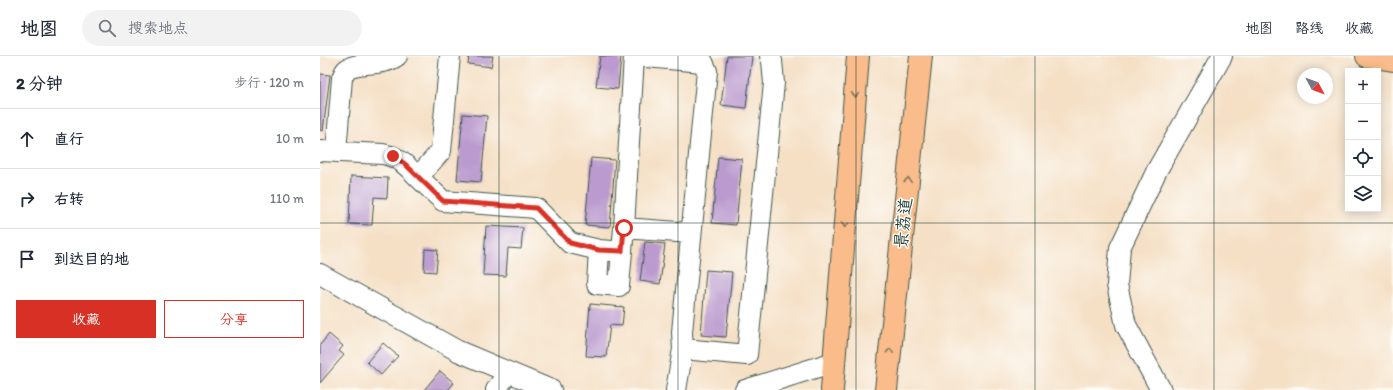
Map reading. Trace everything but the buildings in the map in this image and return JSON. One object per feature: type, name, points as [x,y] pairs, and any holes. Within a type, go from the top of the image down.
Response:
[{"type":"main road","points":[[832,390],[858,56]]},
{"type":"main road","name":"景荔道","points":[[886,390],[921,56]]},
{"type":"main road","points":[[1368,56],[1393,60]]},
{"type":"street","points":[[397,56],[388,62],[352,66],[345,70],[342,78],[328,152],[383,154],[393,156],[405,164],[443,201],[536,208],[570,243],[599,250],[622,251]]},
{"type":"street","points":[[418,177],[441,151],[450,56]]},
{"type":"street","points":[[599,250],[597,284],[619,286],[624,228],[634,56],[672,58],[703,62],[706,71],[682,332],[683,349],[676,390]]},
{"type":"street","points":[[683,349],[747,355],[774,83],[772,61],[770,56]]},
{"type":"street","points":[[1161,390],[1126,325],[1117,285],[1120,248],[1157,170],[1222,56]]},
{"type":"street","points":[[624,228],[691,233]]},
{"type":"street","points":[[320,274],[458,351],[551,390]]},
{"type":"street","points":[[745,390],[834,362]]},
{"type":"street","points":[[496,390],[508,372]]},
{"type":"route","points":[[393,156],[405,164],[443,201],[536,208],[570,243],[599,250],[622,251],[624,228]]}]
